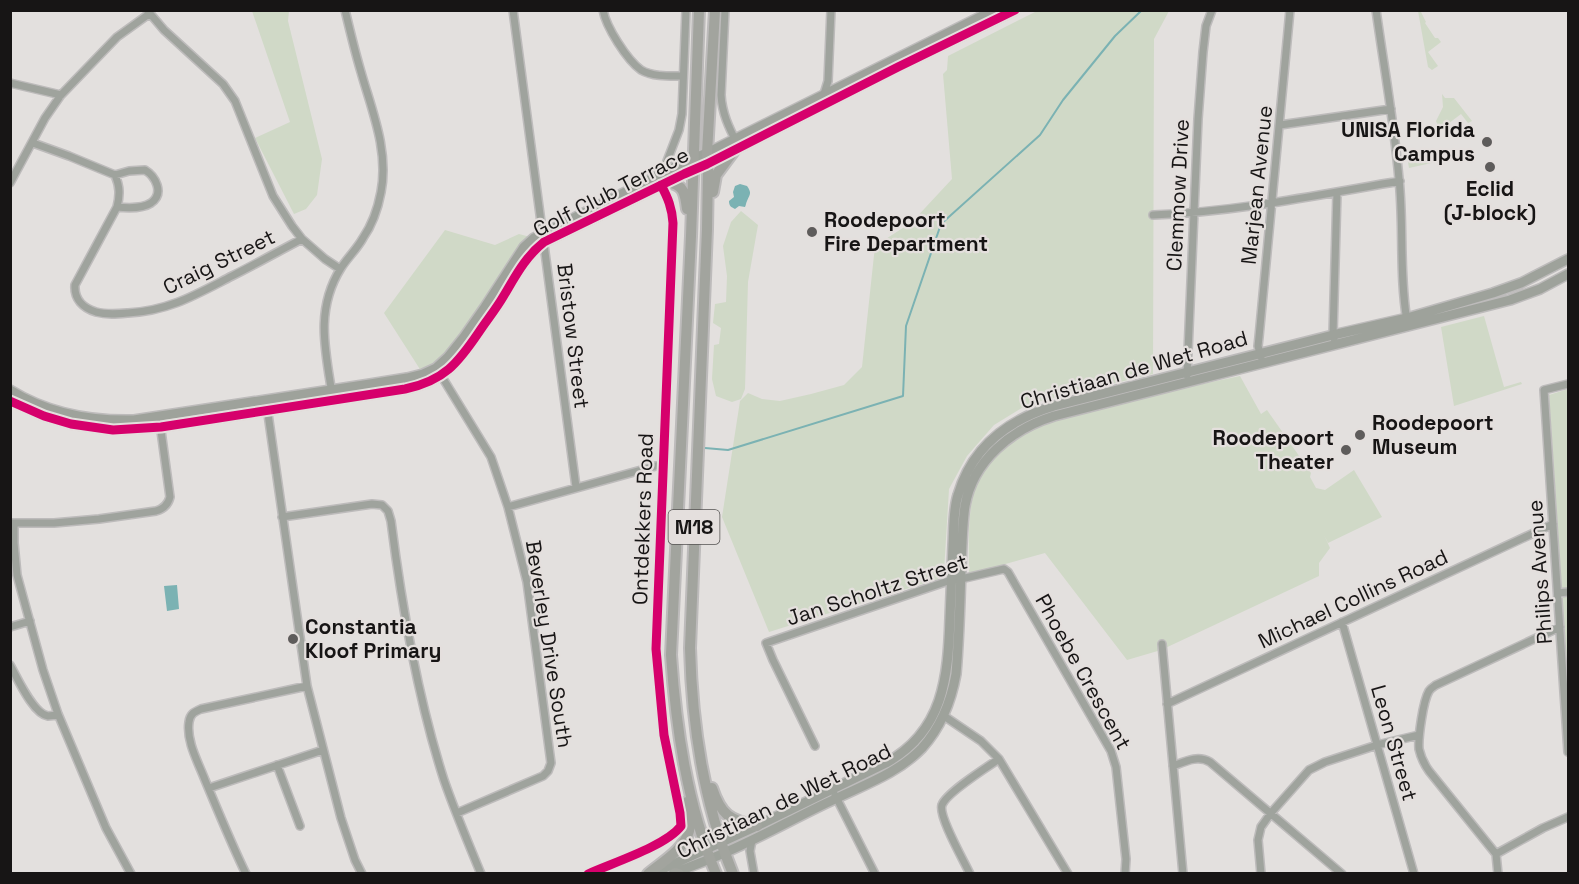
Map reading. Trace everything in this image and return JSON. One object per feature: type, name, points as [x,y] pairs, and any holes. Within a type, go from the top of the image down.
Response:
[{"type":"main road","name":"Ontdekkers Road","points":[[699,10],[691,236],[671,655],[674,696],[684,763],[708,854],[716,873]]},
{"type":"main road","name":"M18","points":[[715,10],[707,158],[707,229],[690,617],[691,686],[699,752],[709,800],[722,848],[732,873]]},
{"type":"main road","name":"Golf Club Terrace","points":[[10,401],[44,416],[71,424],[113,430],[161,427],[267,411],[438,372],[475,322],[524,247],[534,238],[543,238],[737,144],[829,94],[994,10]]},
{"type":"main road","name":"Golf Club Terrace","points":[[829,94],[1014,10]]},
{"type":"main road","points":[[707,229],[716,175],[737,144]]},
{"type":"main road","points":[[663,180],[682,189],[686,199],[691,236]]},
{"type":"main road","name":"Christiaan de Wet Road","points":[[1408,322],[1512,287],[1568,263]]},
{"type":"main road","name":"Christiaan de Wet Road","points":[[652,873],[708,854],[758,826],[835,794],[878,780],[910,760],[930,738],[944,716],[956,674],[954,521],[957,497],[969,469],[981,452],[1008,426],[1038,411],[1187,378],[1334,339],[1520,297],[1569,274]]},
{"type":"main road","name":"Golf Club Terrace","points":[[10,390],[45,406],[81,416],[120,420],[266,400],[332,395]]},
{"type":"main road","name":"Christiaan de Wet Road","points":[[722,848],[752,840],[835,794],[898,757],[909,748],[933,716],[945,684],[956,579]]},
{"type":"main road","points":[[648,873],[681,846],[689,830],[689,813],[675,737],[674,696]]},
{"type":"main road","points":[[699,752],[720,808],[731,817],[758,826]]},
{"type":"main road","name":"Christiaan de Wet Road","points":[[676,873],[708,854]]},
{"type":"street","points":[[332,395],[324,341],[324,314],[340,269],[371,224],[381,191],[383,174],[379,136],[345,10]]},
{"type":"street","name":"Bristow Street","points":[[513,10],[576,487]]},
{"type":"street","points":[[603,10],[605,21],[612,34],[641,69],[652,74],[684,76]]},
{"type":"street","points":[[663,180],[682,114],[686,10]]},
{"type":"street","points":[[725,10],[721,95],[724,113],[737,144]]},
{"type":"street","points":[[829,94],[831,10]]},
{"type":"street","name":"Clemmow Drive","points":[[1187,378],[1193,214],[1203,52],[1206,26],[1212,10]]},
{"type":"street","name":"Marjean Avenue","points":[[1261,358],[1259,337],[1290,10]]},
{"type":"street","points":[[1376,10],[1400,181],[1403,286],[1408,322]]},
{"type":"street","points":[[10,183],[45,118],[61,95],[117,37],[148,12],[164,30],[223,84],[235,101],[273,196],[302,239],[340,269]]},
{"type":"street","points":[[10,82],[61,95]]},
{"type":"street","points":[[1280,125],[1391,109]]},
{"type":"street","points":[[33,143],[115,175],[145,170],[157,182],[158,187],[154,200],[128,208],[117,207],[120,189],[115,175]]},
{"type":"street","name":"Ontdekkers Road","points":[[588,873],[657,843],[676,832],[682,822],[664,735],[656,649],[673,223],[663,180]]},
{"type":"street","points":[[1153,216],[1193,214],[1273,203],[1400,181]]},
{"type":"street","points":[[1334,339],[1337,192]]},
{"type":"street","name":"Craig Street","points":[[117,207],[75,285],[78,300],[84,306],[89,310],[105,314],[150,311],[172,306],[302,239]]},
{"type":"street","name":"Beverley Drive South","points":[[438,372],[491,457],[508,507],[527,582],[551,763],[546,774],[539,778],[457,813]]},
{"type":"street","name":"Philips Avenue","points":[[1569,384],[1544,390],[1569,752]]},
{"type":"street","points":[[266,400],[307,686],[341,818],[355,860],[362,873]]},
{"type":"street","points":[[131,873],[106,828],[58,714],[43,670],[17,575],[12,523],[54,523],[99,519],[156,512],[164,508],[170,497],[159,416]]},
{"type":"street","points":[[508,507],[663,464]]},
{"type":"street","points":[[282,517],[372,504],[382,505],[388,511],[406,627],[421,696],[444,780],[481,873]]},
{"type":"street","name":"Michael Collins Road","points":[[1167,704],[1552,524]]},
{"type":"street","name":"Jan Scholtz Street","points":[[815,746],[765,642],[956,579],[999,569]]},
{"type":"street","name":"Phoebe Crescent","points":[[999,569],[1008,572],[1111,751],[1116,767],[1126,859],[1125,873]]},
{"type":"street","points":[[1558,593],[1569,592]]},
{"type":"street","points":[[10,627],[30,621]]},
{"type":"street","name":"Leon Street","points":[[1342,622],[1414,873]]},
{"type":"street","points":[[1498,873],[1496,854],[1425,765],[1420,751],[1419,735],[1428,693],[1434,687],[1560,627]]},
{"type":"street","points":[[1162,644],[1183,873]]},
{"type":"street","points":[[10,665],[39,712],[50,716],[58,714]]},
{"type":"street","points":[[246,873],[192,744],[189,733],[191,716],[201,709],[307,686]]},
{"type":"street","points":[[944,716],[986,745],[999,759],[1068,873]]},
{"type":"street","points":[[1261,873],[1258,835],[1261,827],[1313,768],[1377,745],[1419,735]]},
{"type":"street","points":[[209,788],[323,750]]},
{"type":"street","points":[[1173,766],[1198,758],[1206,759],[1342,873]]},
{"type":"street","points":[[970,873],[946,825],[941,810],[942,804],[951,794],[999,759]]},
{"type":"street","points":[[277,765],[300,826]]},
{"type":"street","points":[[835,794],[875,873]]},
{"type":"street","points":[[1496,854],[1543,828],[1569,817]]},
{"type":"street","points":[[752,840],[750,850],[754,873]]},
{"type":"green space","points":[[252,11],[289,11],[288,21],[322,159],[317,195],[306,209],[294,214],[255,138],[290,122]]},
{"type":"green space","points":[[1037,11],[1169,11],[1154,39],[1153,374],[1028,404],[994,425],[967,456],[949,489],[944,572],[938,579],[769,632],[722,517],[740,401],[748,393],[762,399],[780,401],[844,385],[862,367],[875,246],[912,222],[952,179],[943,74],[947,70],[948,56]]},
{"type":"green space","points":[[1418,11],[1422,11],[1425,23],[1435,38],[1441,42],[1428,52],[1438,66],[1432,70],[1428,67]]},
{"type":"green space","points":[[1442,94],[1445,98],[1454,98],[1472,121],[1468,123],[1461,114],[1444,127],[1438,126],[1436,121],[1443,107]]},
{"type":"green space","points":[[1423,154],[1424,156],[1434,154],[1436,162],[1409,168],[1407,156]]},
{"type":"green space","points":[[741,211],[758,225],[748,282],[745,389],[741,399],[732,402],[716,396],[712,379],[714,345],[719,344],[721,328],[713,323],[715,304],[726,302],[727,276],[723,246],[731,222]]},
{"type":"green space","points":[[445,230],[495,245],[519,234],[534,238],[464,337],[423,374],[384,313]]},
{"type":"green space","points":[[1484,316],[1504,387],[1521,382],[1522,384],[1454,406],[1441,327]]},
{"type":"green space","points":[[1240,376],[1261,414],[1267,410],[1311,473],[1310,477],[1316,488],[1325,490],[1354,470],[1382,517],[1328,543],[1324,535],[1330,548],[1319,563],[1319,576],[1161,650],[1127,660],[1045,553],[969,574],[969,522],[976,485],[994,455],[1010,441],[1049,420],[1093,408]]},
{"type":"green space","points":[[1568,389],[1568,683],[1549,395]]},
{"type":"water","points":[[740,184],[747,186],[750,194],[745,207],[739,206],[735,209],[730,206],[729,201],[734,197],[735,186]]},
{"type":"water","points":[[177,585],[179,609],[167,611],[164,586]]},
{"type":"waterway","points":[[705,448],[728,450],[903,396],[906,326],[941,224],[1040,135],[1063,100],[1115,36],[1142,10]]},
{"type":"cycle path","points":[[10,401],[44,416],[71,424],[113,430],[161,427],[419,386],[440,376],[457,362],[526,261],[544,242],[707,164],[1015,10]]},
{"type":"cycle path","points":[[588,874],[651,847],[681,826],[664,735],[656,649],[673,223],[669,203],[661,185]]},
{"type":"place","name":"UNISA Florida Campus","points":[[1487,142]]},
{"type":"place","name":"Eclid (J-block)","points":[[1490,167]]},
{"type":"place","name":"Roodepoort Fire Department","points":[[812,232]]},
{"type":"place","name":"Roodepoort Museum","points":[[1360,435]]},
{"type":"place","name":"Roodepoort Theater","points":[[1346,450]]},
{"type":"place","name":"Constantia Kloof Primary","points":[[293,639]]}]
